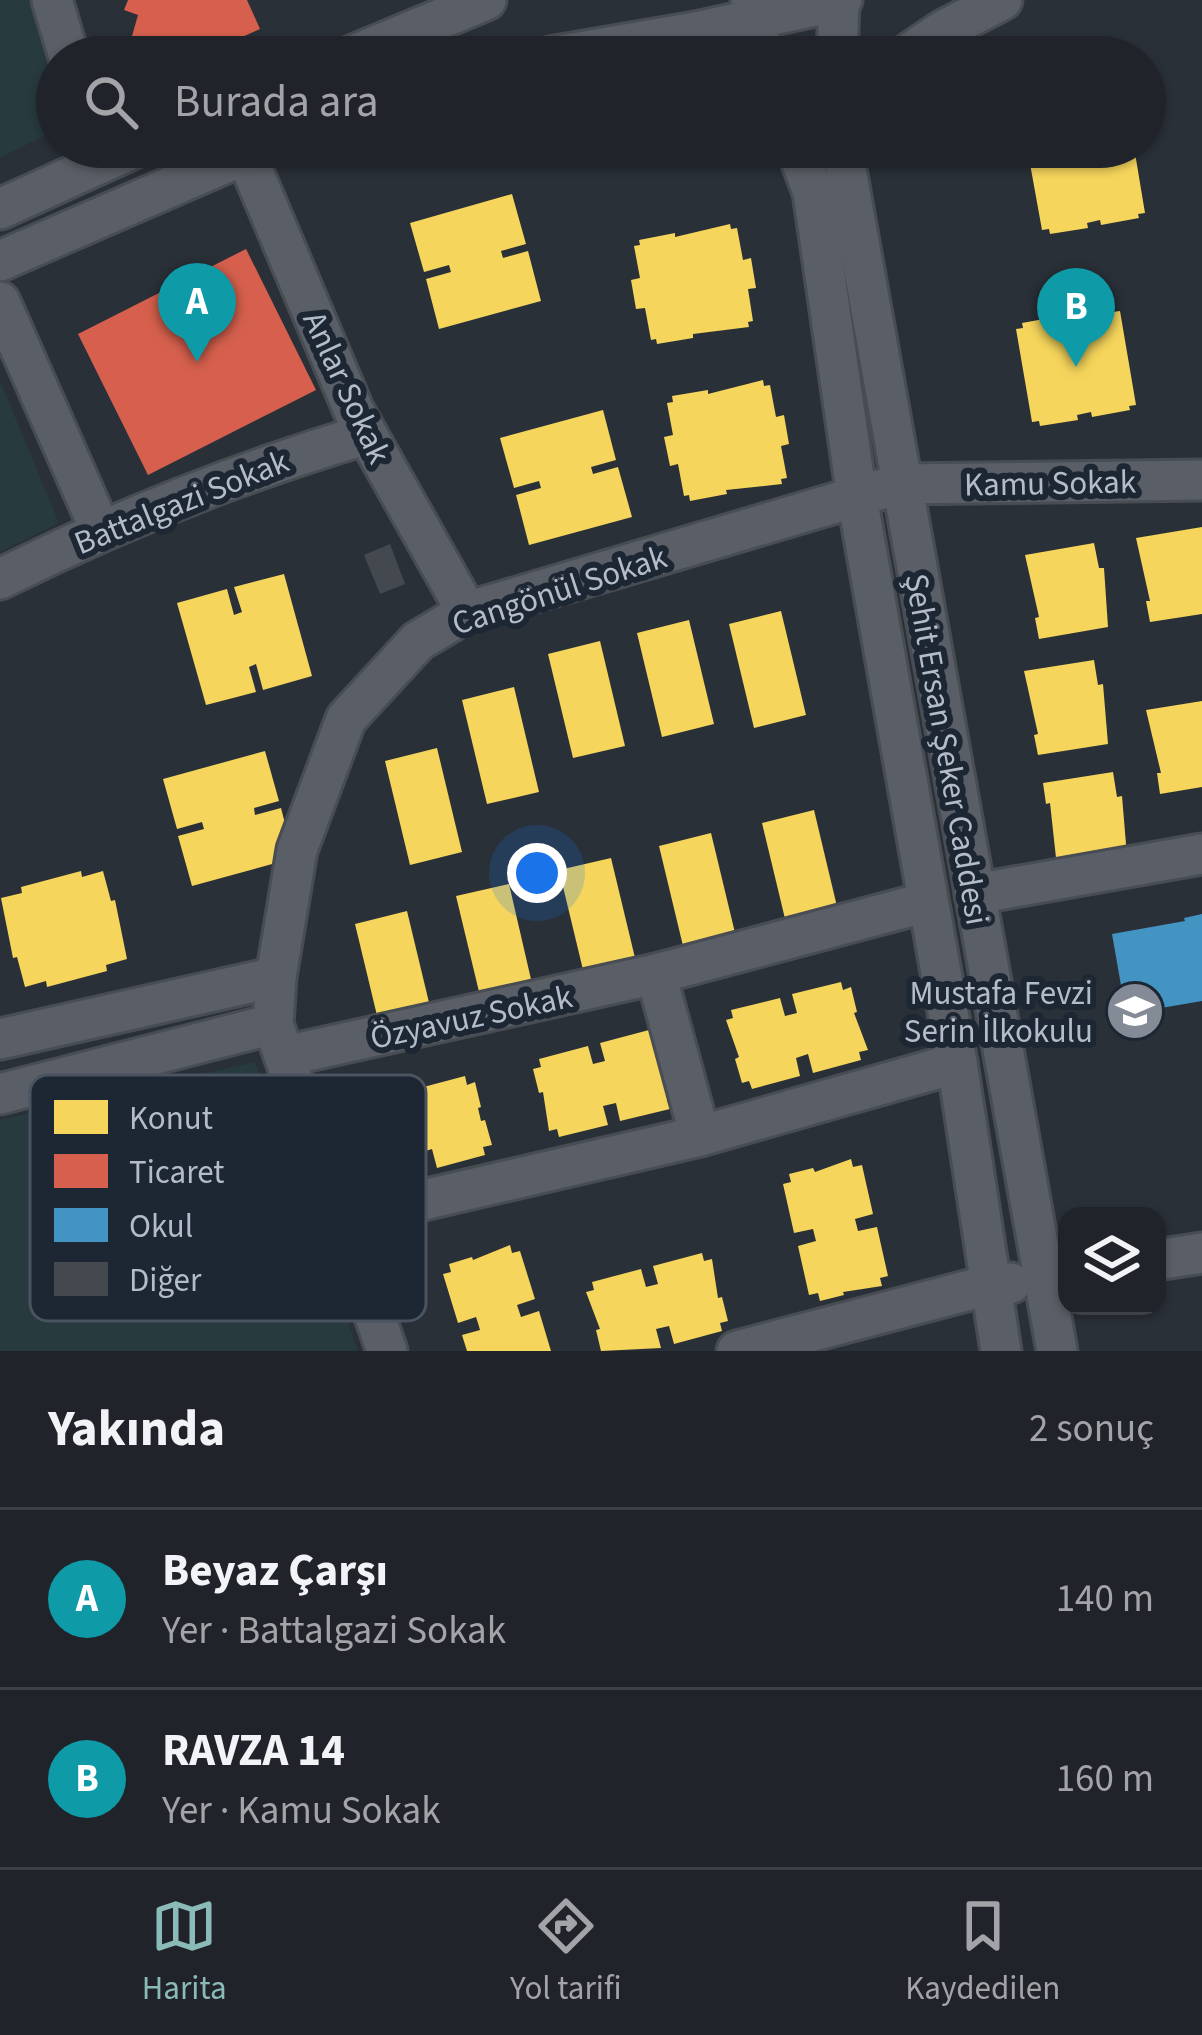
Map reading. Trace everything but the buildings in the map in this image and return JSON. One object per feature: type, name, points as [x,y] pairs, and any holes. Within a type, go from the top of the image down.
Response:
[{"type":"street","points":[[52,0],[63,36]]},
{"type":"street","points":[[396,36],[486,0]]},
{"type":"street","points":[[691,36],[756,26],[840,0],[838,36]]},
{"type":"street","points":[[935,36],[1002,0]]},
{"type":"street","points":[[0,209],[80,168]]},
{"type":"street","points":[[0,261],[213,168]]},
{"type":"street","name":"Anlar Sokak","points":[[261,168],[367,434],[467,612]]},
{"type":"street","name":"Şehit Ersan Şeker Caddesi","points":[[804,168],[813,192],[857,497],[957,1063],[1001,1351]]},
{"type":"street","name":"Şehit Ersan Şeker Caddesi","points":[[847,168],[975,894],[1056,1278],[1057,1351]]},
{"type":"street","points":[[0,302],[100,529]]},
{"type":"street","name":"Battalgazi Sokak","points":[[0,579],[100,529],[302,453],[367,434]]},
{"type":"street","name":"Kamu Sokak","points":[[899,484],[1202,480]]},
{"type":"street","name":"Cangönül Sokak","points":[[279,1040],[276,976],[297,850],[346,719],[418,641],[467,612],[899,484]]},
{"type":"street","points":[[975,894],[1202,854]]},
{"type":"street","name":"Özyavuz Sokak","points":[[98,1075],[656,974],[927,902]]},
{"type":"street","points":[[656,974],[700,1136]]},
{"type":"street","points":[[0,1039],[276,976]]},
{"type":"street","points":[[279,1040],[291,1075]]},
{"type":"street","points":[[426,1199],[700,1136],[957,1063]]},
{"type":"street","name":"Özyavuz Sokak","points":[[0,1094],[30,1088]]},
{"type":"street","points":[[1166,1259],[1202,1253]]},
{"type":"street","points":[[737,1351],[989,1285],[1056,1278]]},
{"type":"street","points":[[377,1321],[387,1351]]},
{"type":"green space","points":[[0,0],[29,0],[40,36],[36,140],[0,158]]},
{"type":"green space","points":[[0,381],[59,523],[0,552]]},
{"type":"green space","points":[[255,1062],[260,1075],[198,1075]]},
{"type":"green space","points":[[30,1113],[30,1321],[347,1321],[358,1351],[0,1351],[0,1120]]},
{"type":"place","name":"Beyaz Çarşı","points":[[197,362]]},
{"type":"place","name":"RAVZA 14","points":[[1076,367]]},
{"type":"place","name":"Mustafa Fevzi Serin İlkokulu","points":[[1135,1011]]}]
